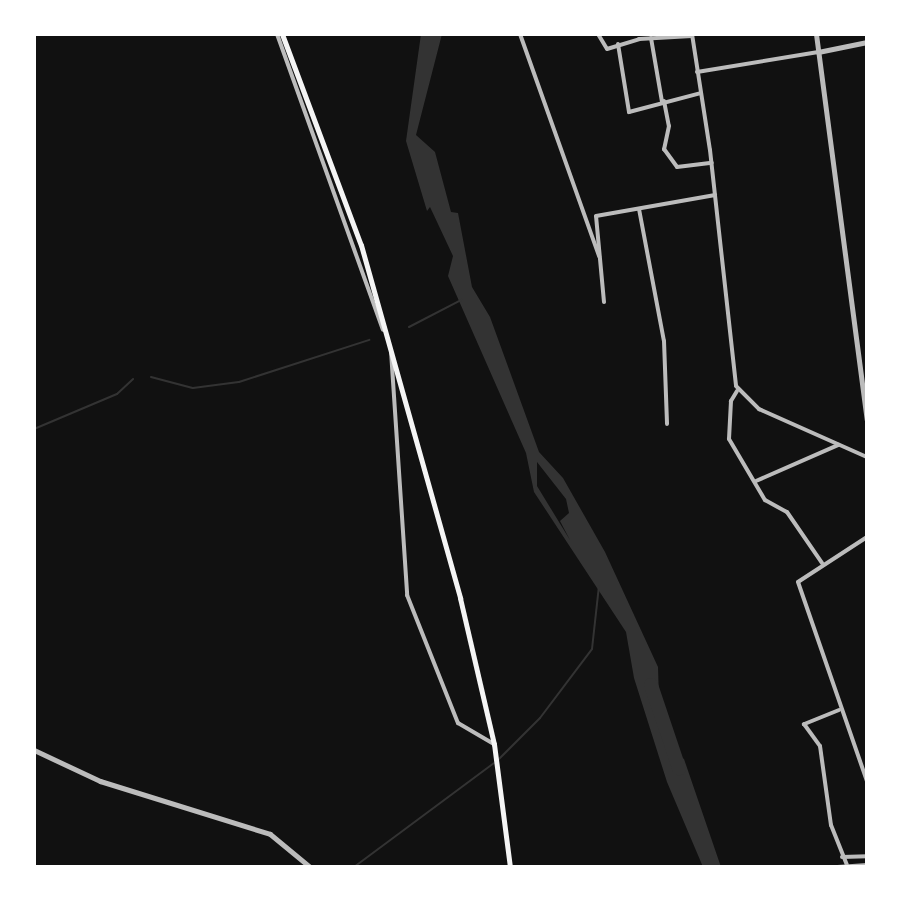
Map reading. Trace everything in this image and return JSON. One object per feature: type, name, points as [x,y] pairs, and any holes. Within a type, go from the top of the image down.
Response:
[{"type":"main road","points":[[279,34],[343,190],[391,346],[494,744],[510,867]]},
{"type":"street","points":[[520,34],[599,256]]},
{"type":"street","points":[[598,34],[607,49],[651,38],[692,35],[712,163],[737,391],[731,401],[729,439],[765,500],[787,512],[823,564]]},
{"type":"street","points":[[816,34],[867,420]]},
{"type":"street","points":[[651,38],[669,126],[664,149],[677,167],[712,163]]},
{"type":"street","points":[[697,72],[867,42]]},
{"type":"street","points":[[618,44],[629,112],[701,93]]},
{"type":"street","points":[[604,302],[596,216],[715,195]]},
{"type":"street","points":[[639,209],[664,341],[667,424]]},
{"type":"street","points":[[391,346],[388,362],[407,595],[458,723],[494,744]]},
{"type":"street","points":[[737,391],[759,409],[867,457]]},
{"type":"street","points":[[756,481],[839,445]]},
{"type":"street","points":[[867,537],[798,582],[839,710],[867,781]]},
{"type":"street","points":[[839,710],[804,724],[820,746],[831,825],[847,867]]},
{"type":"street","points":[[34,750],[111,785],[270,834],[310,867]]},
{"type":"street","points":[[860,761],[867,759]]},
{"type":"street","points":[[842,857],[867,856]]},
{"type":"street","points":[[837,867],[867,865]]},
{"type":"shaded area","points":[[421,34],[442,34],[416,135],[435,152],[451,212],[458,213],[472,287],[490,317],[539,452],[563,478],[605,552],[658,667],[660,731],[665,746],[684,759],[721,867],[703,867],[667,782],[634,678],[626,632],[534,492],[526,453],[448,276],[453,256],[430,207],[427,211],[406,141]],"holes":[[[537,462],[566,499],[569,513],[560,521],[570,540],[537,486]]]},
{"type":"waterway","points":[[409,327],[461,300]]},
{"type":"waterway","points":[[151,377],[193,388],[239,382],[369,340]]},
{"type":"waterway","points":[[34,429],[117,394],[133,379]]},
{"type":"waterway","points":[[499,759],[540,718],[592,649],[599,586]]},
{"type":"waterway","points":[[651,685],[679,768]]},
{"type":"waterway","points":[[354,867],[494,763]]}]
